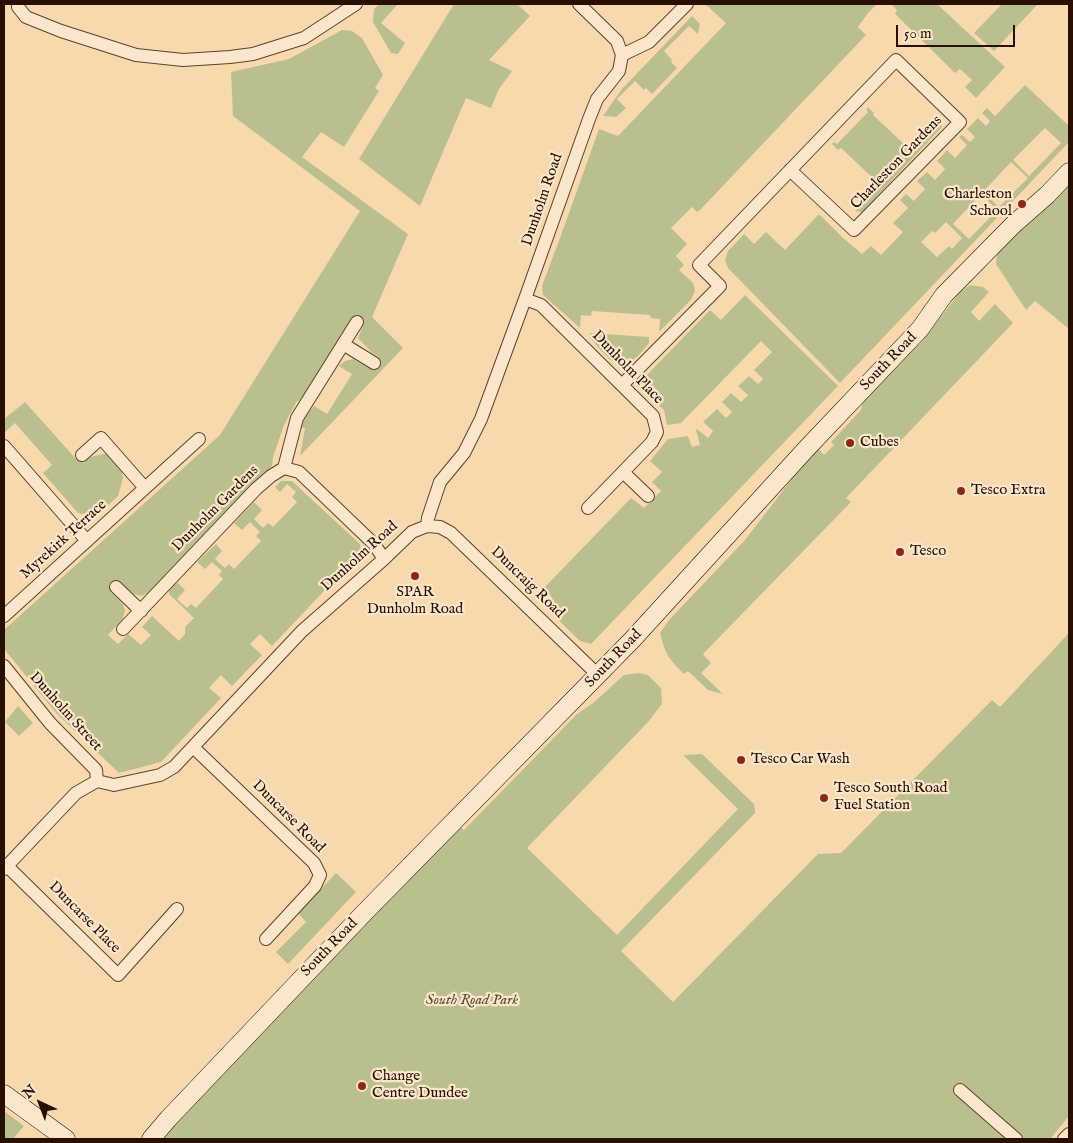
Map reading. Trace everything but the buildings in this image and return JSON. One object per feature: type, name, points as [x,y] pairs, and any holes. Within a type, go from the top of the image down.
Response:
[{"type":"street","points":[[18,6],[26,16],[61,31],[136,55],[183,60],[253,54],[304,38],[356,4]]},
{"type":"street","points":[[579,4],[618,40],[622,55],[649,42],[687,4]]},
{"type":"street","name":"Dunholm Road","points":[[97,781],[114,785],[160,775],[174,767],[302,631],[412,532],[426,526],[440,482],[464,453],[481,419],[588,119],[597,99],[619,71],[622,55]]},
{"type":"street","name":"Charleston Gardens","points":[[622,384],[720,286],[699,264],[896,60],[960,122],[854,230],[790,170]]},
{"type":"street","name":"South Road","points":[[151,1139],[356,922],[652,618],[807,448],[920,330],[944,295],[1014,224],[1048,195],[1069,172]]},
{"type":"street","name":"Dunholm Place","points":[[525,299],[541,305],[653,416],[657,432],[652,442],[588,508]]},
{"type":"street","points":[[284,468],[297,418],[357,322]]},
{"type":"street","points":[[343,344],[374,363]]},
{"type":"street","points":[[82,455],[101,438],[145,488]]},
{"type":"street","name":"Myrekirk Terrace","points":[[4,616],[199,439]]},
{"type":"street","points":[[4,446],[87,541]]},
{"type":"street","name":"Dunholm Gardens","points":[[123,629],[256,489],[284,468],[299,472],[374,544],[384,559]]},
{"type":"street","points":[[623,472],[648,496]]},
{"type":"street","name":"Duncraig Road","points":[[426,526],[440,527],[451,533],[598,675]]},
{"type":"street","points":[[116,587],[141,611]]},
{"type":"street","name":"Dunholm Street","points":[[4,666],[50,723],[96,770],[97,781]]},
{"type":"street","name":"Duncarse Road","points":[[193,748],[314,863],[320,875],[315,886],[266,939]]},
{"type":"street","points":[[6,867],[76,793],[97,781]]},
{"type":"street","name":"Duncarse Place","points":[[6,867],[118,975],[177,909]]},
{"type":"street","points":[[960,1090],[1016,1139]]},
{"type":"street","points":[[4,1094],[66,1139]]},
{"type":"street","points":[[1064,1139],[1069,1134]]},
{"type":"green space","points":[[379,4],[398,4],[381,23],[405,43],[398,54],[391,53],[373,22],[374,9]]},
{"type":"green space","points":[[454,4],[517,4],[530,16],[489,60],[512,71],[499,89],[491,108],[466,98],[420,206],[359,159]]},
{"type":"green space","points":[[705,4],[877,4],[858,27],[866,35],[701,209],[697,212],[692,207],[671,228],[687,244],[676,256],[684,265],[679,270],[693,283],[695,291],[691,300],[659,332],[660,319],[651,318],[650,315],[592,311],[591,316],[581,315],[580,328],[543,295],[542,286],[599,129],[618,136],[726,23]]},
{"type":"green space","points":[[891,4],[937,4],[1005,67],[976,98],[965,87],[972,80],[960,69],[955,73],[895,14],[897,10]]},
{"type":"green space","points":[[1002,4],[1038,4],[994,51],[974,33]]},
{"type":"green space","points":[[692,16],[700,24],[698,34],[689,26],[664,51],[677,68],[652,94],[646,88],[644,90],[635,81],[617,99],[626,108],[616,117],[603,116],[622,89]]},
{"type":"green space","points":[[342,30],[352,31],[362,38],[383,75],[375,88],[379,91],[344,147],[321,132],[302,157],[408,234],[372,317],[403,348],[300,456],[305,428],[301,427],[305,417],[314,406],[327,414],[352,374],[339,366],[345,361],[353,359],[371,369],[379,357],[371,352],[358,338],[363,326],[352,318],[302,400],[297,401],[284,425],[273,457],[272,466],[149,593],[141,596],[134,594],[118,581],[110,591],[123,604],[125,611],[122,620],[108,635],[118,644],[128,634],[141,645],[151,635],[142,627],[152,616],[179,641],[185,634],[185,627],[194,618],[169,594],[169,589],[178,583],[185,590],[177,599],[187,608],[191,604],[196,608],[223,579],[219,575],[222,571],[212,562],[205,569],[197,562],[216,544],[222,551],[215,559],[225,568],[229,564],[234,569],[261,541],[256,536],[260,532],[250,522],[242,530],[234,523],[254,502],[262,510],[254,519],[263,528],[268,523],[273,527],[297,502],[292,497],[296,492],[287,484],[280,492],[275,487],[281,481],[292,481],[360,544],[361,552],[272,646],[260,634],[250,644],[262,655],[232,686],[221,675],[209,688],[221,698],[161,762],[119,773],[56,713],[5,650],[5,629],[220,435],[360,211],[233,116],[231,72],[289,59]]},
{"type":"green space","points":[[1025,85],[1069,126],[1069,142],[840,383],[728,268],[725,260],[728,251],[744,234],[754,244],[766,232],[785,250],[819,214],[862,254],[871,246],[881,255],[903,232],[893,223],[908,208],[900,200],[906,194],[914,201],[925,189],[917,181],[927,172],[935,180],[945,169],[937,161],[947,150],[955,158],[967,145],[959,137],[962,135],[970,142],[975,137],[967,129],[978,118],[986,126],[990,121],[982,113],[987,108],[995,116]],"holes":[[[1045,128],[1061,143],[1029,176],[1013,160]],[[1011,162],[1028,178],[999,207],[983,192]],[[981,194],[997,210],[969,239],[953,224]],[[946,222],[962,238],[952,249],[949,246],[937,257],[921,242],[932,231],[935,233]]]},
{"type":"green space","points":[[868,107],[874,113],[873,115],[905,145],[907,144],[913,149],[940,122],[942,127],[862,212],[855,211],[878,187],[871,181],[873,178],[841,148],[838,150],[832,144],[834,142],[837,144],[868,112],[866,110]]},
{"type":"green space","points":[[1069,185],[1069,329],[1035,301],[1026,310],[996,264],[997,251],[1056,199]]},
{"type":"green space","points":[[970,285],[983,287],[989,292],[971,312],[979,321],[995,304],[1013,323],[846,498],[851,502],[703,654],[711,663],[701,673],[723,694],[708,690],[688,671],[684,674],[668,656],[660,633],[669,620],[745,540],[808,458],[818,448],[824,455],[834,445],[831,442],[861,410],[863,400],[923,340],[960,292]]},
{"type":"green space","points":[[745,295],[838,386],[591,644],[580,641],[544,606],[552,597],[543,589],[631,498],[644,508],[661,491],[652,482],[662,472],[650,461],[668,439],[688,436],[692,447],[700,445],[696,430],[708,438],[713,431],[703,422],[717,409],[726,418],[732,412],[722,402],[731,393],[741,402],[748,395],[738,386],[749,376],[758,384],[763,379],[754,370],[772,352],[761,341],[681,423],[667,425],[664,410],[652,399],[659,392],[644,378],[710,310],[721,320]]},
{"type":"green space","points":[[590,333],[649,337],[649,343],[632,361],[623,364],[613,361],[603,353],[591,339]]},
{"type":"green space","points":[[25,402],[77,460],[108,453],[121,467],[123,478],[118,496],[101,512],[89,515],[78,513],[43,473],[52,465],[15,423],[5,432],[4,419]]},
{"type":"green space","name":"South Road Park","points":[[1069,633],[1069,1116],[1050,1139],[151,1139],[454,821],[464,830],[577,714],[593,703],[624,675],[639,673],[648,675],[661,688],[662,704],[648,722],[527,848],[617,935],[738,809],[683,755],[702,754],[754,804],[755,813],[621,951],[673,1002],[818,854],[841,853],[992,700],[1000,707]]},
{"type":"green space","points":[[18,706],[33,723],[19,736],[5,722]]},
{"type":"green space","points":[[336,873],[356,892],[288,964],[276,952],[306,922],[298,913]]},
{"type":"green space","points":[[4,1111],[24,1126],[13,1139],[4,1139]]},
{"type":"place","name":"Charleston School","points":[[1022,204]]},
{"type":"place","name":"Cubes","points":[[850,443]]},
{"type":"place","name":"Tesco Extra","points":[[961,491]]},
{"type":"place","name":"Tesco","points":[[900,552]]},
{"type":"place","name":"SPAR Dunholm Road","points":[[415,576]]},
{"type":"place","name":"Tesco Car Wash","points":[[741,760]]},
{"type":"place","name":"Tesco South Road Fuel Station","points":[[824,798]]},
{"type":"place","name":"Change Centre Dundee","points":[[362,1086]]}]
